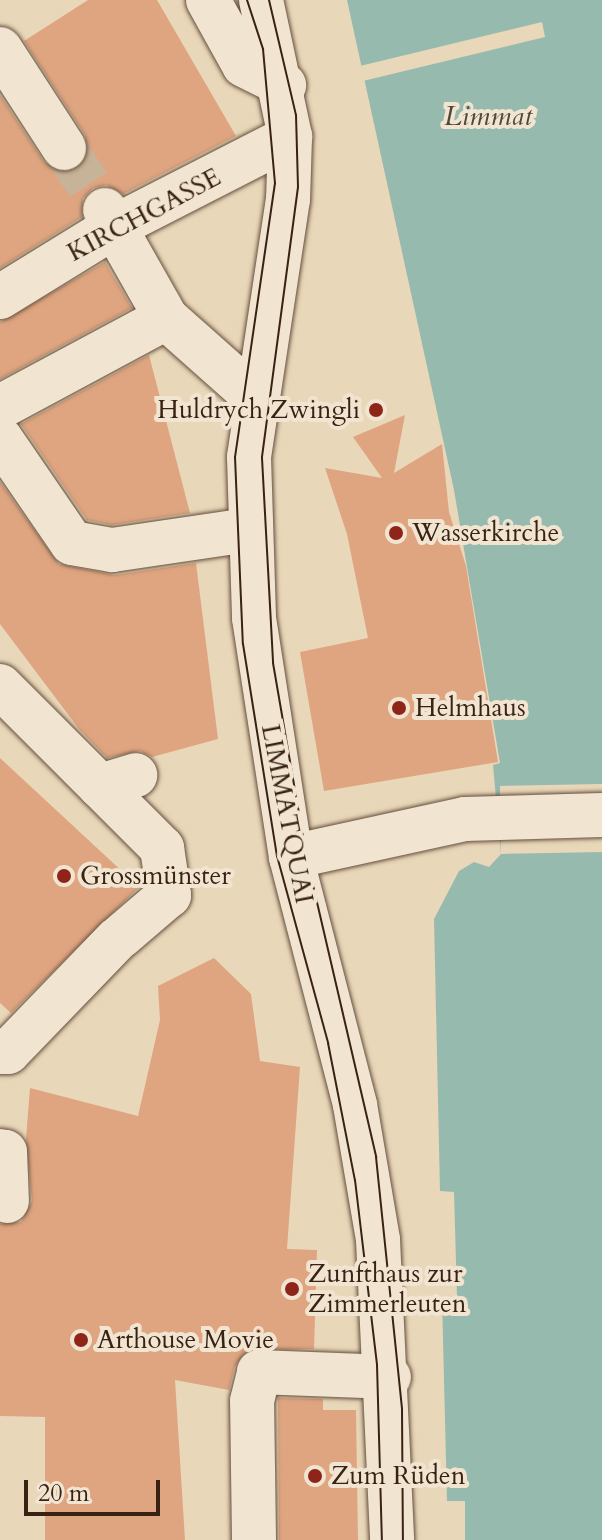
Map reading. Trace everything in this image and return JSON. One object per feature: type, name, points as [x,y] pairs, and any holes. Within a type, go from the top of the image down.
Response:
[{"type":"street","points":[[208,0],[244,65],[284,85]]},
{"type":"street","name":"LIMMATQUAI","points":[[261,0],[284,85],[290,137],[288,199],[234,532],[291,857],[355,1105],[361,1241],[392,1540]]},
{"type":"street","points":[[2,55],[64,148]]},
{"type":"street","name":"KIRCHGASSE","points":[[0,297],[110,218],[248,159],[290,137]]},
{"type":"street","points":[[110,218],[166,318],[254,396]]},
{"type":"street","points":[[0,407],[166,318]]},
{"type":"street","points":[[0,438],[72,543],[112,550],[234,532]]},
{"type":"street","points":[[0,686],[118,780],[162,848],[169,895],[119,938],[8,1052],[0,1052]]},
{"type":"street","points":[[291,857],[495,817],[602,815]]},
{"type":"street","points":[[0,1151],[5,1152],[7,1201]]},
{"type":"street","points":[[254,1540],[252,1401],[259,1372],[375,1376]]},
{"type":"water","name":"Limmat","points":[[347,0],[602,0],[602,1540],[465,1540],[465,1501],[447,1501],[442,1299],[457,1297],[454,1192],[440,1191],[434,919],[459,871],[474,862],[489,867],[501,854],[493,765],[500,763],[454,490]]},
{"type":"pier","points":[[542,22],[545,37],[363,81],[360,66]]},
{"type":"pier","points":[[602,784],[602,852],[501,854],[500,786]]},
{"type":"building","points":[[88,0],[157,0],[236,136],[123,194],[106,185],[93,188],[83,198],[82,217],[0,268],[0,95],[44,162],[64,173],[78,168],[87,159],[85,135],[24,41]]},
{"type":"building","points":[[105,262],[132,308],[0,379],[0,322]]},
{"type":"building","points":[[149,355],[190,513],[112,525],[87,520],[21,424]]},
{"type":"building","points":[[405,415],[394,473],[442,444],[449,512],[466,566],[498,762],[324,791],[300,652],[368,638],[347,534],[325,468],[382,478],[353,437]]},
{"type":"building","points":[[0,482],[59,564],[115,575],[196,563],[218,739],[152,757],[140,751],[107,758],[79,729],[0,624]]},
{"type":"building","name":"Grossmünster","points":[[0,758],[139,887],[11,1013],[0,1003]]},
{"type":"building","points":[[214,958],[251,994],[260,1061],[300,1067],[287,1249],[317,1250],[314,1349],[248,1350],[235,1366],[229,1390],[175,1380],[185,1540],[45,1540],[45,1417],[0,1416],[0,1224],[21,1222],[32,1201],[26,1139],[30,1088],[138,1116],[160,1020],[158,986]]},
{"type":"building","name":"Zum Rüden","points":[[278,1398],[323,1399],[323,1410],[356,1410],[358,1540],[279,1540]]},
{"type":"tunnel","points":[[64,148],[105,210]]},
{"type":"tram line","points":[[247,0],[263,49],[275,183],[235,457],[243,644],[277,856],[328,1043],[355,1180],[377,1365],[382,1540]]},
{"type":"tram line","points":[[269,0],[296,115],[298,187],[262,458],[273,663],[306,855],[376,1157],[402,1410],[403,1540]]},
{"type":"place","name":"Huldrych Zwingli","points":[[376,410]]},
{"type":"place","name":"Wasserkirche","points":[[396,533]]},
{"type":"place","name":"Helmhaus","points":[[399,708]]},
{"type":"place","name":"Grossmünster","points":[[64,876]]},
{"type":"place","name":"Zunfthaus zur Zimmerleuten","points":[[292,1289]]},
{"type":"place","name":"Arthouse Movie","points":[[81,1340]]},
{"type":"place","name":"Zum Rüden","points":[[315,1476]]}]
